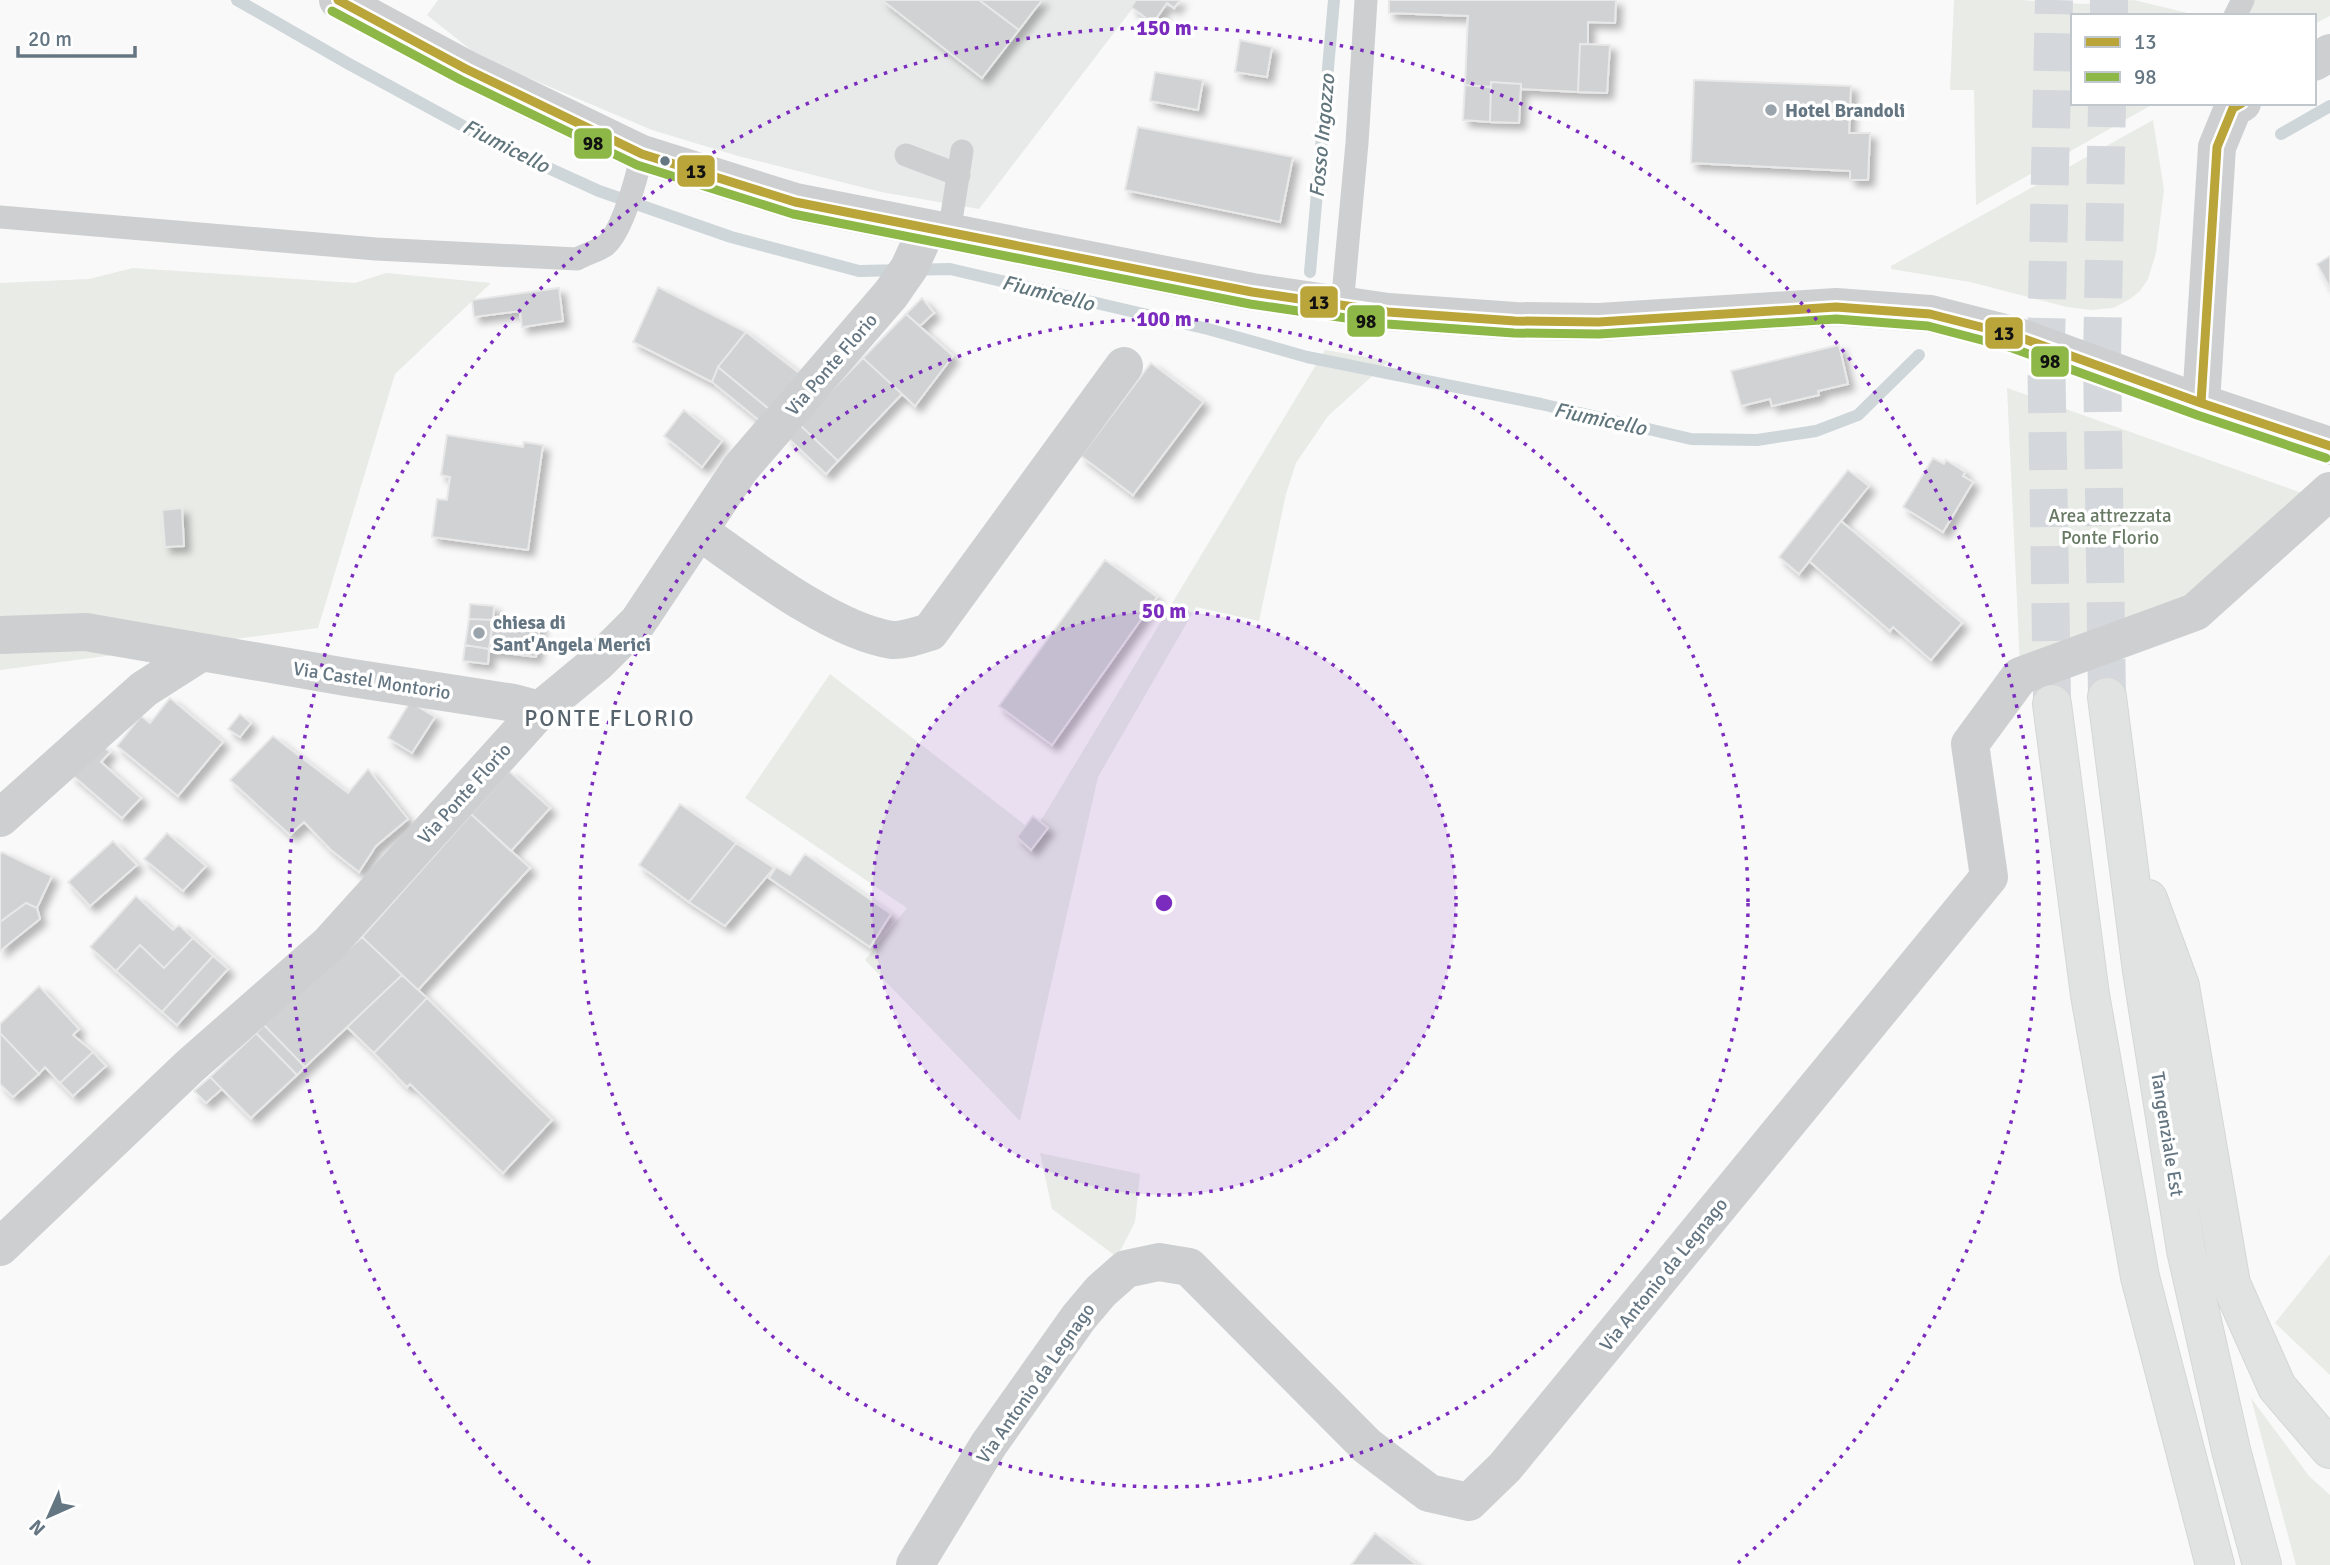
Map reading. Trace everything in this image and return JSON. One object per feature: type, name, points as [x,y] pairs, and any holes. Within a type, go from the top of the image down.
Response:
[{"type":"highway","name":"Tangenziale Est","points":[[2107,697],[2122,823],[2186,1250],[2231,1450],[2262,1565]]},
{"type":"highway","points":[[2052,704],[2090,995],[2140,1277],[2215,1565]]},
{"type":"highway","points":[[2122,823],[2180,986],[2231,1284],[2277,1387],[2330,1449]]},
{"type":"street","points":[[338,0],[466,69],[639,170],[795,202],[931,238],[1388,313],[1516,321],[1599,322],[1836,307],[1930,314],[2016,336],[2330,446]]},
{"type":"street","points":[[2201,403],[2217,147],[2236,105]]},
{"type":"street","name":"Via Ponte Florio","points":[[0,1247],[190,1066],[329,944],[540,710],[598,662],[638,622],[740,470],[891,294],[931,238]]},
{"type":"street","points":[[699,531],[810,606],[859,630],[895,640],[930,632],[1124,366]]},
{"type":"street","name":"Via Antonio da Legnago","points":[[915,1565],[989,1444],[1079,1317],[1101,1291],[1126,1269],[1160,1262],[1189,1266],[1367,1446],[1429,1493],[1469,1502],[1513,1457],[1989,877],[1970,744],[2020,676],[2195,612],[2330,491]]},
{"type":"street","name":"Via Castel Montorio","points":[[0,635],[86,632],[514,703],[540,710]]},
{"type":"street","points":[[0,818],[145,689],[202,652]]},
{"type":"lane","points":[[1342,306],[1357,143],[1366,0]]},
{"type":"lane","points":[[931,238],[959,175],[962,151]]},
{"type":"lane","points":[[906,155],[959,175]]},
{"type":"lane","points":[[0,218],[376,249],[576,259],[606,244],[619,228],[639,170]]},
{"type":"shaded area","points":[[438,0],[1139,0],[979,209],[881,192],[738,156],[652,130],[481,58],[427,15]]},
{"type":"green space","points":[[1954,0],[2084,4],[2134,0],[2192,14],[2071,14],[2071,105],[2151,105],[1976,205],[1974,90],[1950,90]]},
{"type":"green space","points":[[2253,0],[2330,0],[2330,16],[2316,23],[2316,14],[2248,13]]},
{"type":"green space","points":[[2153,120],[2164,190],[2156,253],[2148,279],[2130,299],[2113,308],[2091,310],[2067,307],[1970,282],[1891,269],[1891,266]]},
{"type":"green space","points":[[133,268],[355,283],[386,273],[491,283],[395,374],[318,628],[0,670],[0,283],[89,279]]},
{"type":"green space","points":[[1325,350],[1389,361],[1328,416],[1296,463],[1286,494],[1259,621],[1196,607],[1098,777],[1020,1121],[865,960],[907,908],[745,798],[830,674],[1034,832]]},
{"type":"green space","name":"Area attrezzata Ponte Florio","points":[[2007,388],[2302,493],[2192,596],[2020,666]]},
{"type":"green space","points":[[1040,1153],[1140,1174],[1135,1222],[1117,1257],[1052,1209]]},
{"type":"green space","points":[[2330,1254],[2330,1375],[2275,1323]]},
{"type":"green space","points":[[2251,1398],[2309,1476],[2330,1495],[2330,1565],[2296,1565]]},
{"type":"building","points":[[882,0],[979,0],[1019,30],[982,78]]},
{"type":"building","points":[[979,0],[1042,0],[1019,30]]},
{"type":"building","points":[[1136,0],[1180,0],[1174,8],[1167,3],[1153,23],[1131,7]]},
{"type":"building","points":[[1389,0],[1616,0],[1615,23],[1588,22],[1588,44],[1580,44],[1578,92],[1521,89],[1521,84],[1491,82],[1491,87],[1465,85],[1468,16],[1389,13]]},
{"type":"building","points":[[1240,40],[1272,47],[1267,77],[1235,72]]},
{"type":"building","points":[[1580,44],[1610,45],[1607,93],[1578,92]]},
{"type":"building","points":[[1155,72],[1203,80],[1198,110],[1150,101]]},
{"type":"building","name":"Hotel Brandoli","points":[[1694,80],[1851,86],[1849,133],[1870,133],[1868,180],[1850,180],[1850,171],[1691,163]]},
{"type":"building","points":[[1491,82],[1521,84],[1519,123],[1490,122]]},
{"type":"building","points":[[1465,85],[1491,87],[1490,122],[1463,120]]},
{"type":"building","points":[[1138,127],[1293,157],[1280,222],[1125,190]]},
{"type":"building","points":[[2330,256],[2330,288],[2317,264]]},
{"type":"building","points":[[658,287],[746,332],[718,367],[712,382],[633,342]]},
{"type":"building","points":[[559,288],[563,321],[522,327],[520,311],[474,317],[472,300]]},
{"type":"building","points":[[922,298],[934,313],[920,326],[906,314]]},
{"type":"building","points":[[906,314],[953,356],[915,406],[863,358]]},
{"type":"building","points":[[746,332],[799,373],[769,409],[718,367]]},
{"type":"building","points":[[1839,345],[1848,384],[1818,391],[1819,395],[1772,406],[1770,399],[1741,406],[1731,371]]},
{"type":"building","points":[[863,358],[902,394],[838,461],[799,424]]},
{"type":"building","points":[[1151,363],[1203,402],[1133,495],[1081,456]]},
{"type":"building","points":[[718,367],[769,409],[760,421],[712,382]]},
{"type":"building","points":[[684,410],[722,441],[702,467],[664,436]]},
{"type":"building","points":[[799,424],[838,461],[826,474],[787,437]]},
{"type":"building","points":[[447,435],[523,447],[524,442],[543,445],[528,550],[432,537],[437,499],[447,500],[450,477],[441,475]]},
{"type":"building","points":[[1933,458],[1944,464],[1946,460],[1965,472],[1963,476],[1973,482],[1943,532],[1903,507]]},
{"type":"building","points":[[1848,470],[1869,486],[1799,574],[1779,557]]},
{"type":"building","points":[[182,508],[184,546],[165,547],[162,510]]},
{"type":"building","points":[[1841,521],[1962,623],[1931,660],[1893,627],[1890,631],[1809,561]]},
{"type":"building","points":[[1105,560],[1157,597],[1052,745],[999,706]]},
{"type":"building","points":[[470,604],[494,606],[493,620],[469,619]]},
{"type":"building","points":[[493,617],[540,623],[536,657],[489,651]]},
{"type":"building","name":"chiesa di Sant'Angela Merici","points":[[469,619],[493,620],[489,649],[465,645]]},
{"type":"building","points":[[465,645],[489,649],[488,664],[463,661]]},
{"type":"building","points":[[170,698],[223,742],[178,796],[117,746],[141,716],[150,723]]},
{"type":"building","points":[[410,702],[435,717],[412,753],[388,738]]},
{"type":"building","points":[[240,714],[251,723],[240,737],[228,729]]},
{"type":"building","points":[[273,736],[348,793],[368,769],[408,819],[376,846],[359,872],[331,850],[304,822],[290,835],[230,780]]},
{"type":"building","points":[[103,746],[110,752],[101,762],[141,798],[122,818],[71,774]]},
{"type":"building","points":[[509,771],[550,808],[511,851],[471,814]]},
{"type":"building","points":[[680,804],[736,843],[689,902],[639,865]]},
{"type":"building","points":[[471,814],[530,868],[418,990],[362,937]]},
{"type":"building","points":[[1033,816],[1048,828],[1031,850],[1017,837]]},
{"type":"building","points":[[167,833],[206,866],[183,891],[144,859]]},
{"type":"building","points":[[113,841],[137,865],[90,906],[68,882]]},
{"type":"building","points":[[736,843],[774,868],[725,926],[689,902]]},
{"type":"building","points":[[2,852],[52,876],[37,908],[26,903],[0,922],[0,855]]},
{"type":"building","points":[[805,854],[891,914],[870,947],[769,878],[776,867],[790,875]]},
{"type":"building","points":[[136,896],[173,930],[179,925],[193,938],[164,968],[140,945],[116,971],[90,947]]},
{"type":"building","points":[[26,903],[37,908],[40,919],[0,951],[0,922]]},
{"type":"building","points":[[362,937],[402,975],[305,1067],[264,1025]]},
{"type":"building","points":[[193,938],[213,956],[162,1012],[116,971],[140,945],[164,968]]},
{"type":"building","points":[[213,956],[228,969],[177,1025],[162,1012]]},
{"type":"building","points":[[402,975],[427,998],[374,1053],[347,1027]]},
{"type":"building","points":[[39,986],[79,1029],[73,1035],[93,1052],[60,1083],[45,1067],[39,1074],[0,1033],[0,1024]]},
{"type":"building","points":[[427,998],[552,1120],[503,1173],[410,1084],[407,1087],[374,1053]]},
{"type":"building","points":[[264,1025],[305,1067],[297,1075],[256,1033]]},
{"type":"building","points":[[0,1033],[39,1074],[13,1097],[0,1084]]},
{"type":"building","points":[[256,1033],[297,1075],[251,1118],[210,1077]]},
{"type":"building","points":[[93,1052],[106,1066],[73,1096],[60,1083]]},
{"type":"building","points":[[210,1077],[222,1089],[206,1103],[194,1091]]},
{"type":"building","points":[[1375,1533],[1417,1565],[1351,1565]]},
{"type":"waterway","name":"Fiumicello","points":[[237,0],[498,145],[599,191],[731,237],[859,271],[950,269],[1208,329],[1307,357],[1541,404],[1691,439],[1757,440],[1816,431],[1858,415],[1919,355]]},
{"type":"waterway","name":"Fosso Ingozzo","points":[[1310,272],[1334,0]]},
{"type":"waterway","points":[[2281,134],[2330,106]]},
{"type":"tunnel","points":[[2052,698],[2046,344],[2054,0]]},
{"type":"tunnel","points":[[2109,0],[2109,14]]},
{"type":"tunnel","points":[[2107,105],[2102,359],[2107,697]]},
{"type":"transit line","name":"13","points":[[338,0],[466,69],[642,154],[795,202],[1252,292],[1388,312],[1515,321],[1599,322],[1836,307],[1930,314],[2016,336],[2330,446]]},
{"type":"transit line","name":"98","points":[[332,11],[461,80],[637,165],[793,214],[1250,304],[1387,324],[1514,333],[1599,334],[1836,319],[1928,326],[2012,348],[2326,458]]},
{"type":"transit line","name":"13","points":[[2201,403],[2217,147],[2233,108],[2238,105]]},
{"type":"place","name":"Hotel Brandoli","points":[[1771,110]]},
{"type":"place","name":"chiesa di Sant'Angela Merici","points":[[479,633]]},
{"type":"district","name":"PONTE FLORIO","points":[[610,718]]}]
